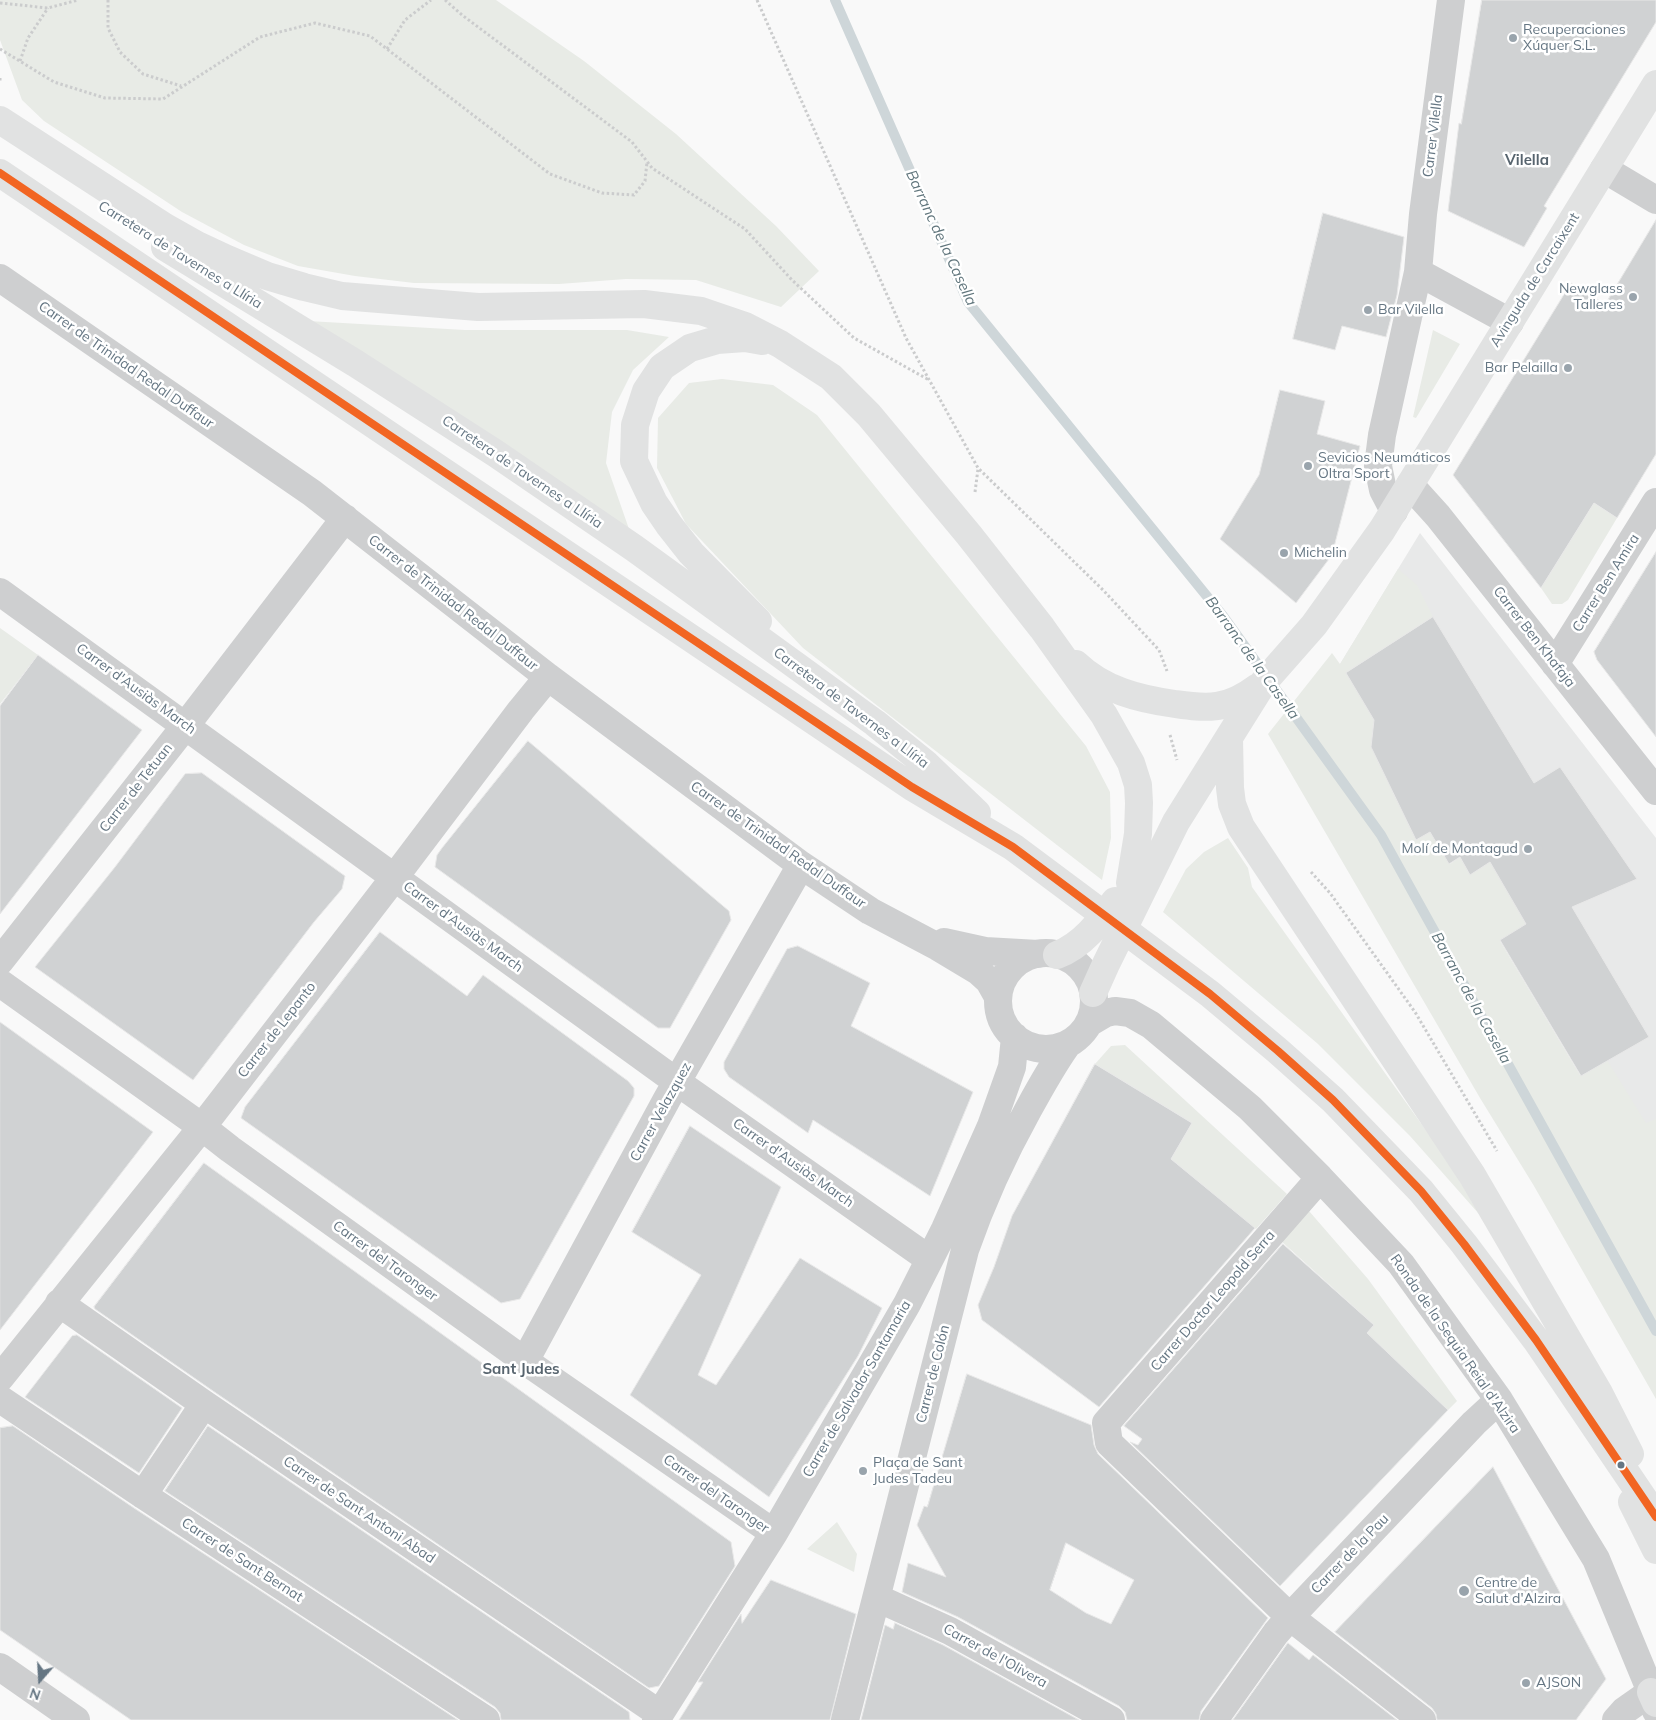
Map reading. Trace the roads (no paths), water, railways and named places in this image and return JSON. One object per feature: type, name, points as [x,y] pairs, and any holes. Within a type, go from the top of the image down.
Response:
[{"type":"main road","name":"Avinguda de Carcaixent","points":[[1235,718],[1314,626],[1363,559],[1656,84]]},
{"type":"main road","points":[[0,120],[165,227],[197,245],[227,260],[304,288],[342,296],[478,308],[644,304],[700,311],[744,326],[780,344],[831,377],[869,414],[969,535],[1042,628],[1104,715],[1131,763],[1138,785],[1138,834],[1130,883]]},
{"type":"main road","name":"Carretera de Tavernes a Llíria","points":[[0,140],[174,253],[355,363],[495,453],[634,548],[820,682],[927,765],[1013,847]]},
{"type":"main road","name":"Carretera de Tavernes a Llíria","points":[[0,173],[912,787],[1013,847],[1210,994],[1333,1100],[1421,1191],[1464,1244],[1536,1340],[1596,1430]]},
{"type":"main road","points":[[780,344],[745,338],[717,340],[690,348],[662,367],[646,391],[635,425],[634,461],[654,502],[691,553],[820,682]]},
{"type":"main road","points":[[1042,628],[1078,666],[1100,682],[1144,699],[1198,707],[1218,706],[1235,718]]},
{"type":"main road","points":[[1093,993],[1176,822],[1235,718]]},
{"type":"main road","points":[[1235,718],[1230,788],[1232,804],[1241,827],[1472,1175],[1598,1393],[1633,1462],[1656,1516]]},
{"type":"main road","points":[[1048,955],[1067,951],[1080,943],[1100,922],[1176,822]]},
{"type":"main road","points":[[1596,1430],[1656,1516]]},
{"type":"main road","points":[[1596,1430],[1656,1550]]},
{"type":"street","name":"Carrer Vilella","points":[[1394,511],[1383,490],[1378,466],[1382,435],[1418,272],[1451,0]]},
{"type":"street","points":[[1604,169],[1656,200]]},
{"type":"street","points":[[1418,272],[1510,322]]},
{"type":"street","name":"Carrer de Trinidad Redal Duffaur","points":[[0,278],[345,518],[548,677],[801,865],[870,911],[938,947],[978,971],[989,982],[998,997]]},
{"type":"street","name":"Carrer Ben Khafaja","points":[[1410,485],[1438,516],[1656,791]]},
{"type":"street","name":"Carrer Ben Amira","points":[[1555,664],[1656,502]]},
{"type":"street","name":"Carrer de Tetuan","points":[[0,962],[345,518]]},
{"type":"street","name":"Carrer d'Ausiàs March","points":[[0,592],[677,1082],[929,1259]]},
{"type":"street","name":"Carrer de Lepanto","points":[[0,1378],[202,1126],[548,677]]},
{"type":"street","name":"Carrer Velazquez","points":[[525,1361],[677,1082],[801,865]]},
{"type":"street","name":"Carrer de Trinidad Redal Duffaur","points":[[905,931],[953,945],[985,951],[1048,955]]},
{"type":"street","points":[[1048,955],[1068,959],[1077,965],[1090,982],[1093,993],[1094,1008],[1089,1023],[1083,1032],[1067,1045],[1056,1048],[1034,1048],[1015,1038],[1002,1019],[998,1008],[998,997],[1005,977],[1011,968],[1029,957],[1048,955]]},
{"type":"street","name":"Carrer del Taronger","points":[[0,983],[202,1126],[230,1149],[525,1361],[774,1533]]},
{"type":"street","name":"Ronda de la Sequia Reial d'Alzira","points":[[1089,1023],[1106,1013],[1115,1011],[1130,1013],[1151,1025],[1250,1108],[1320,1178],[1401,1264],[1499,1400],[1596,1559],[1654,1702]]},
{"type":"street","name":"Carrer de Salvador Santamaria","points":[[658,1717],[774,1533],[906,1304],[959,1201],[991,1126],[1012,1066],[1015,1038]]},
{"type":"street","name":"Carrer de Colón","points":[[845,1720],[953,1294],[968,1242],[1009,1145],[1051,1068],[1067,1045]]},
{"type":"street","name":"Carrer Doctor Leopold Serra","points":[[1290,1617],[1109,1444],[1106,1424],[1320,1178]]},
{"type":"street","name":"Carrer de Sant Antoni Abad","points":[[59,1303],[658,1717]]},
{"type":"street","name":"Carrer de Sant Bernat","points":[[0,1399],[486,1720]]},
{"type":"street","name":"Carrer de la Pau","points":[[1214,1720],[1276,1633],[1290,1617],[1474,1423],[1499,1400]]},
{"type":"street","points":[[143,1495],[204,1404]]},
{"type":"street","name":"Carrer de l'Olivera","points":[[877,1598],[950,1631],[1111,1720]]},
{"type":"street","points":[[1290,1617],[1422,1720]]},
{"type":"street","points":[[0,1667],[76,1720]]},
{"type":"street","points":[[1616,1720],[1624,1711],[1654,1702]]},
{"type":"waterway","name":"Barranc de la Casella","points":[[835,0],[968,302],[1223,616],[1381,835],[1656,1331]]},
{"type":"place","name":"Recuperaciones Xúquer S.L.","points":[[1513,38]]},
{"type":"place","name":"Newglass Talleres","points":[[1633,297]]},
{"type":"place","name":"Bar Vilella","points":[[1368,310]]},
{"type":"place","name":"Bar Pelailla","points":[[1568,368]]},
{"type":"place","name":"Sevicios Neumáticos Oltra Sport","points":[[1308,466]]},
{"type":"place","name":"Michelin","points":[[1284,553]]},
{"type":"place","name":"Molí de Montagud","points":[[1528,849]]},
{"type":"place","name":"Plaça de Sant Judes Tadeu","points":[[863,1471]]},
{"type":"place","name":"Centre de Salut d'Alzira","points":[[1464,1591]]},
{"type":"place","name":"AJSON","points":[[1526,1683]]},
{"type":"district","name":"Vilella","points":[[1527,160]]},
{"type":"district","name":"Sant Judes","points":[[521,1369]]}]
